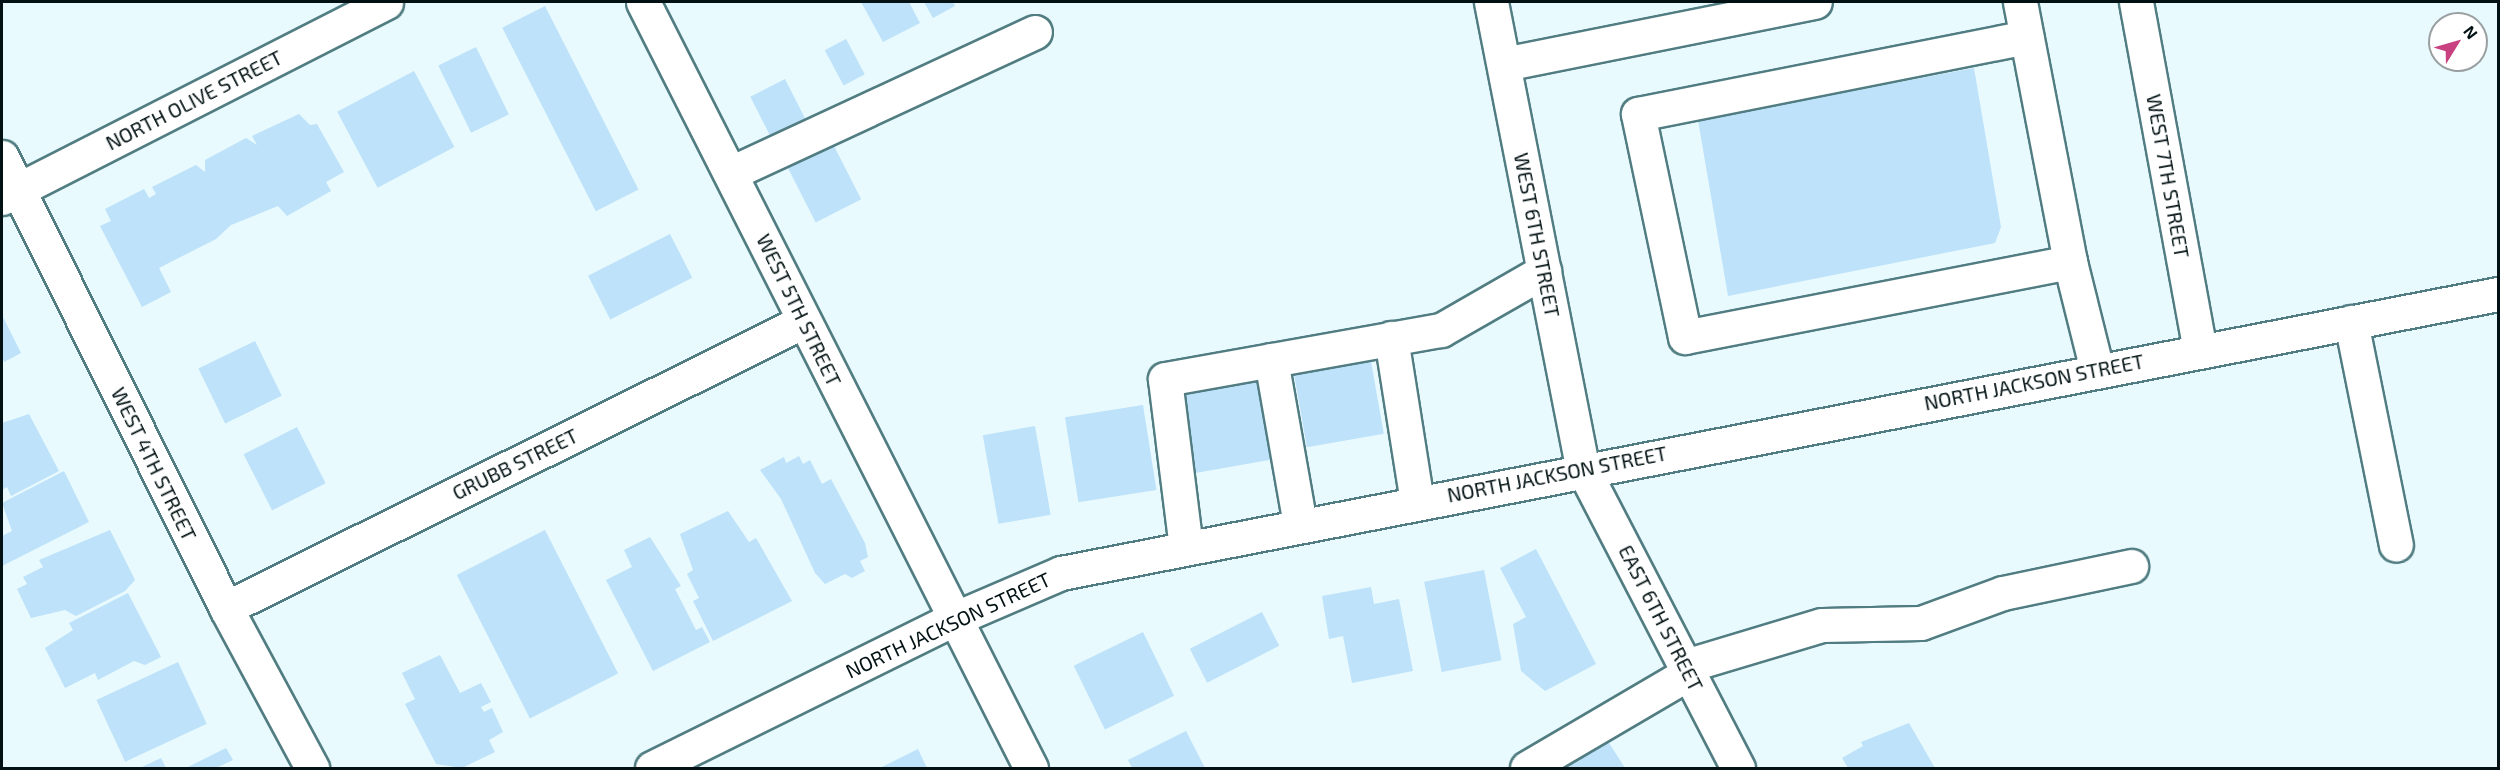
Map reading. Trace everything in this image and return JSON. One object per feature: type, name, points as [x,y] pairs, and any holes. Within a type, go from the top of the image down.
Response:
[{"type":"street","name":"NORTH OLIVE STREET","points":[[10,194],[386,2]]},
{"type":"street","name":"WEST 5TH STREET","points":[[643,2],[1031,768]]},
{"type":"street","name":"WEST 6TH STREET","points":[[1491,2],[1583,468]]},
{"type":"street","points":[[1504,64],[1815,2]]},
{"type":"street","points":[[2020,2],[2070,262],[2097,370]]},
{"type":"street","name":"WEST 7TH STREET","points":[[2136,2],[2200,350]]},
{"type":"street","points":[[731,173],[1035,32]]},
{"type":"street","points":[[2026,38],[1638,114],[1685,337],[2070,262]]},
{"type":"street","name":"WEST 4TH STREET","points":[[2,157],[10,194],[312,768]]},
{"type":"street","points":[[1186,548],[1165,379],[1441,330],[1544,271]]},
{"type":"street","name":"NORTH JACKSON STREET","points":[[652,768],[954,619],[1061,573],[1583,468],[2499,294]]},
{"type":"street","name":"GRUBB STREET","points":[[226,608],[804,321]]},
{"type":"street","points":[[2351,322],[2396,544]]},
{"type":"street","points":[[1391,338],[1417,502]]},
{"type":"street","points":[[1271,360],[1300,525]]},
{"type":"street","name":"EAST 6TH STREET","points":[[1583,468],[1738,768]]},
{"type":"street","points":[[1527,768],[1687,669],[1822,625],[1922,623],[2003,594],[2131,566]]},
{"type":"building","points":[[861,2],[909,2],[920,23],[883,42]]},
{"type":"building","points":[[924,2],[953,2],[955,6],[933,18]]},
{"type":"building","points":[[545,6],[639,190],[596,211],[502,28]]},
{"type":"building","points":[[846,39],[865,74],[844,86],[825,50]]},
{"type":"building","points":[[476,47],[509,114],[471,133],[438,65]]},
{"type":"building","points":[[1974,68],[2001,227],[1995,243],[1728,296],[1698,120]]},
{"type":"building","points":[[414,71],[454,147],[378,188],[337,112]]},
{"type":"building","points":[[785,79],[805,118],[770,136],[750,97]]},
{"type":"building","points":[[299,114],[310,125],[317,124],[344,172],[326,182],[331,191],[287,216],[278,206],[231,225],[216,239],[159,268],[171,292],[142,307],[100,226],[111,221],[105,209],[144,189],[149,198],[156,194],[152,187],[196,165],[205,172],[205,160],[246,138],[257,145],[252,136]]},
{"type":"building","points":[[833,144],[861,199],[816,222],[788,167]]},
{"type":"building","points":[[670,234],[692,278],[610,319],[588,276]]},
{"type":"building","points":[[2,315],[21,353],[4,362],[2,356]]},
{"type":"building","points":[[255,341],[282,396],[225,423],[198,369]]},
{"type":"building","points":[[1369,350],[1384,434],[1307,447],[1292,364]]},
{"type":"building","points":[[1256,376],[1271,460],[1194,473],[1179,390]]},
{"type":"building","points":[[1143,405],[1156,490],[1078,502],[1065,417]]},
{"type":"building","points":[[29,414],[59,471],[11,496],[7,487],[2,490],[2,423]]},
{"type":"building","points":[[1035,426],[1051,515],[998,524],[983,435]]},
{"type":"building","points":[[297,427],[326,483],[272,510],[244,454]]},
{"type":"building","points":[[799,456],[803,464],[810,460],[822,484],[831,479],[865,543],[868,557],[860,561],[865,571],[852,578],[845,574],[825,584],[815,573],[781,499],[760,470],[784,457],[786,463]]},
{"type":"building","points":[[64,471],[89,522],[2,566],[2,536],[12,531],[2,503]]},
{"type":"building","points":[[728,511],[749,542],[756,538],[792,601],[713,641],[693,601],[699,598],[687,574],[693,570],[680,534]]},
{"type":"building","points":[[110,530],[135,580],[125,591],[76,616],[65,610],[31,618],[17,589],[27,584],[23,577],[43,567],[39,560]]},
{"type":"building","points":[[545,530],[618,673],[530,718],[457,575]]},
{"type":"building","points":[[650,537],[681,586],[675,589],[696,630],[702,627],[710,642],[653,671],[606,580],[632,567],[624,550]]},
{"type":"building","points":[[1536,549],[1596,664],[1545,691],[1521,671],[1513,624],[1526,617],[1500,568]]},
{"type":"building","points":[[1484,570],[1502,660],[1442,672],[1424,582]]},
{"type":"building","points":[[1371,587],[1374,604],[1399,599],[1413,671],[1352,683],[1343,636],[1329,639],[1322,596]]},
{"type":"building","points":[[128,593],[161,657],[145,665],[134,661],[98,680],[95,673],[65,688],[45,648],[73,630],[69,623]]},
{"type":"building","points":[[1262,612],[1279,646],[1207,683],[1190,649]]},
{"type":"building","points":[[1143,632],[1174,696],[1105,730],[1074,666]]},
{"type":"building","points":[[440,655],[460,693],[481,683],[491,702],[481,707],[484,712],[492,708],[503,732],[489,740],[495,752],[462,768],[436,764],[405,704],[415,699],[402,673]]},
{"type":"building","points":[[178,662],[207,724],[125,762],[96,700]]},
{"type":"building","points":[[1909,723],[1935,768],[1848,768],[1842,758],[1863,746],[1861,742]]},
{"type":"building","points":[[1186,731],[1205,768],[1132,768],[1128,760]]},
{"type":"building","points":[[1604,735],[1625,768],[1544,768]]},
{"type":"building","points":[[226,748],[233,760],[216,768],[186,768]]},
{"type":"building","points":[[918,749],[927,768],[880,768]]},
{"type":"building","points":[[161,758],[166,768],[140,768]]}]
